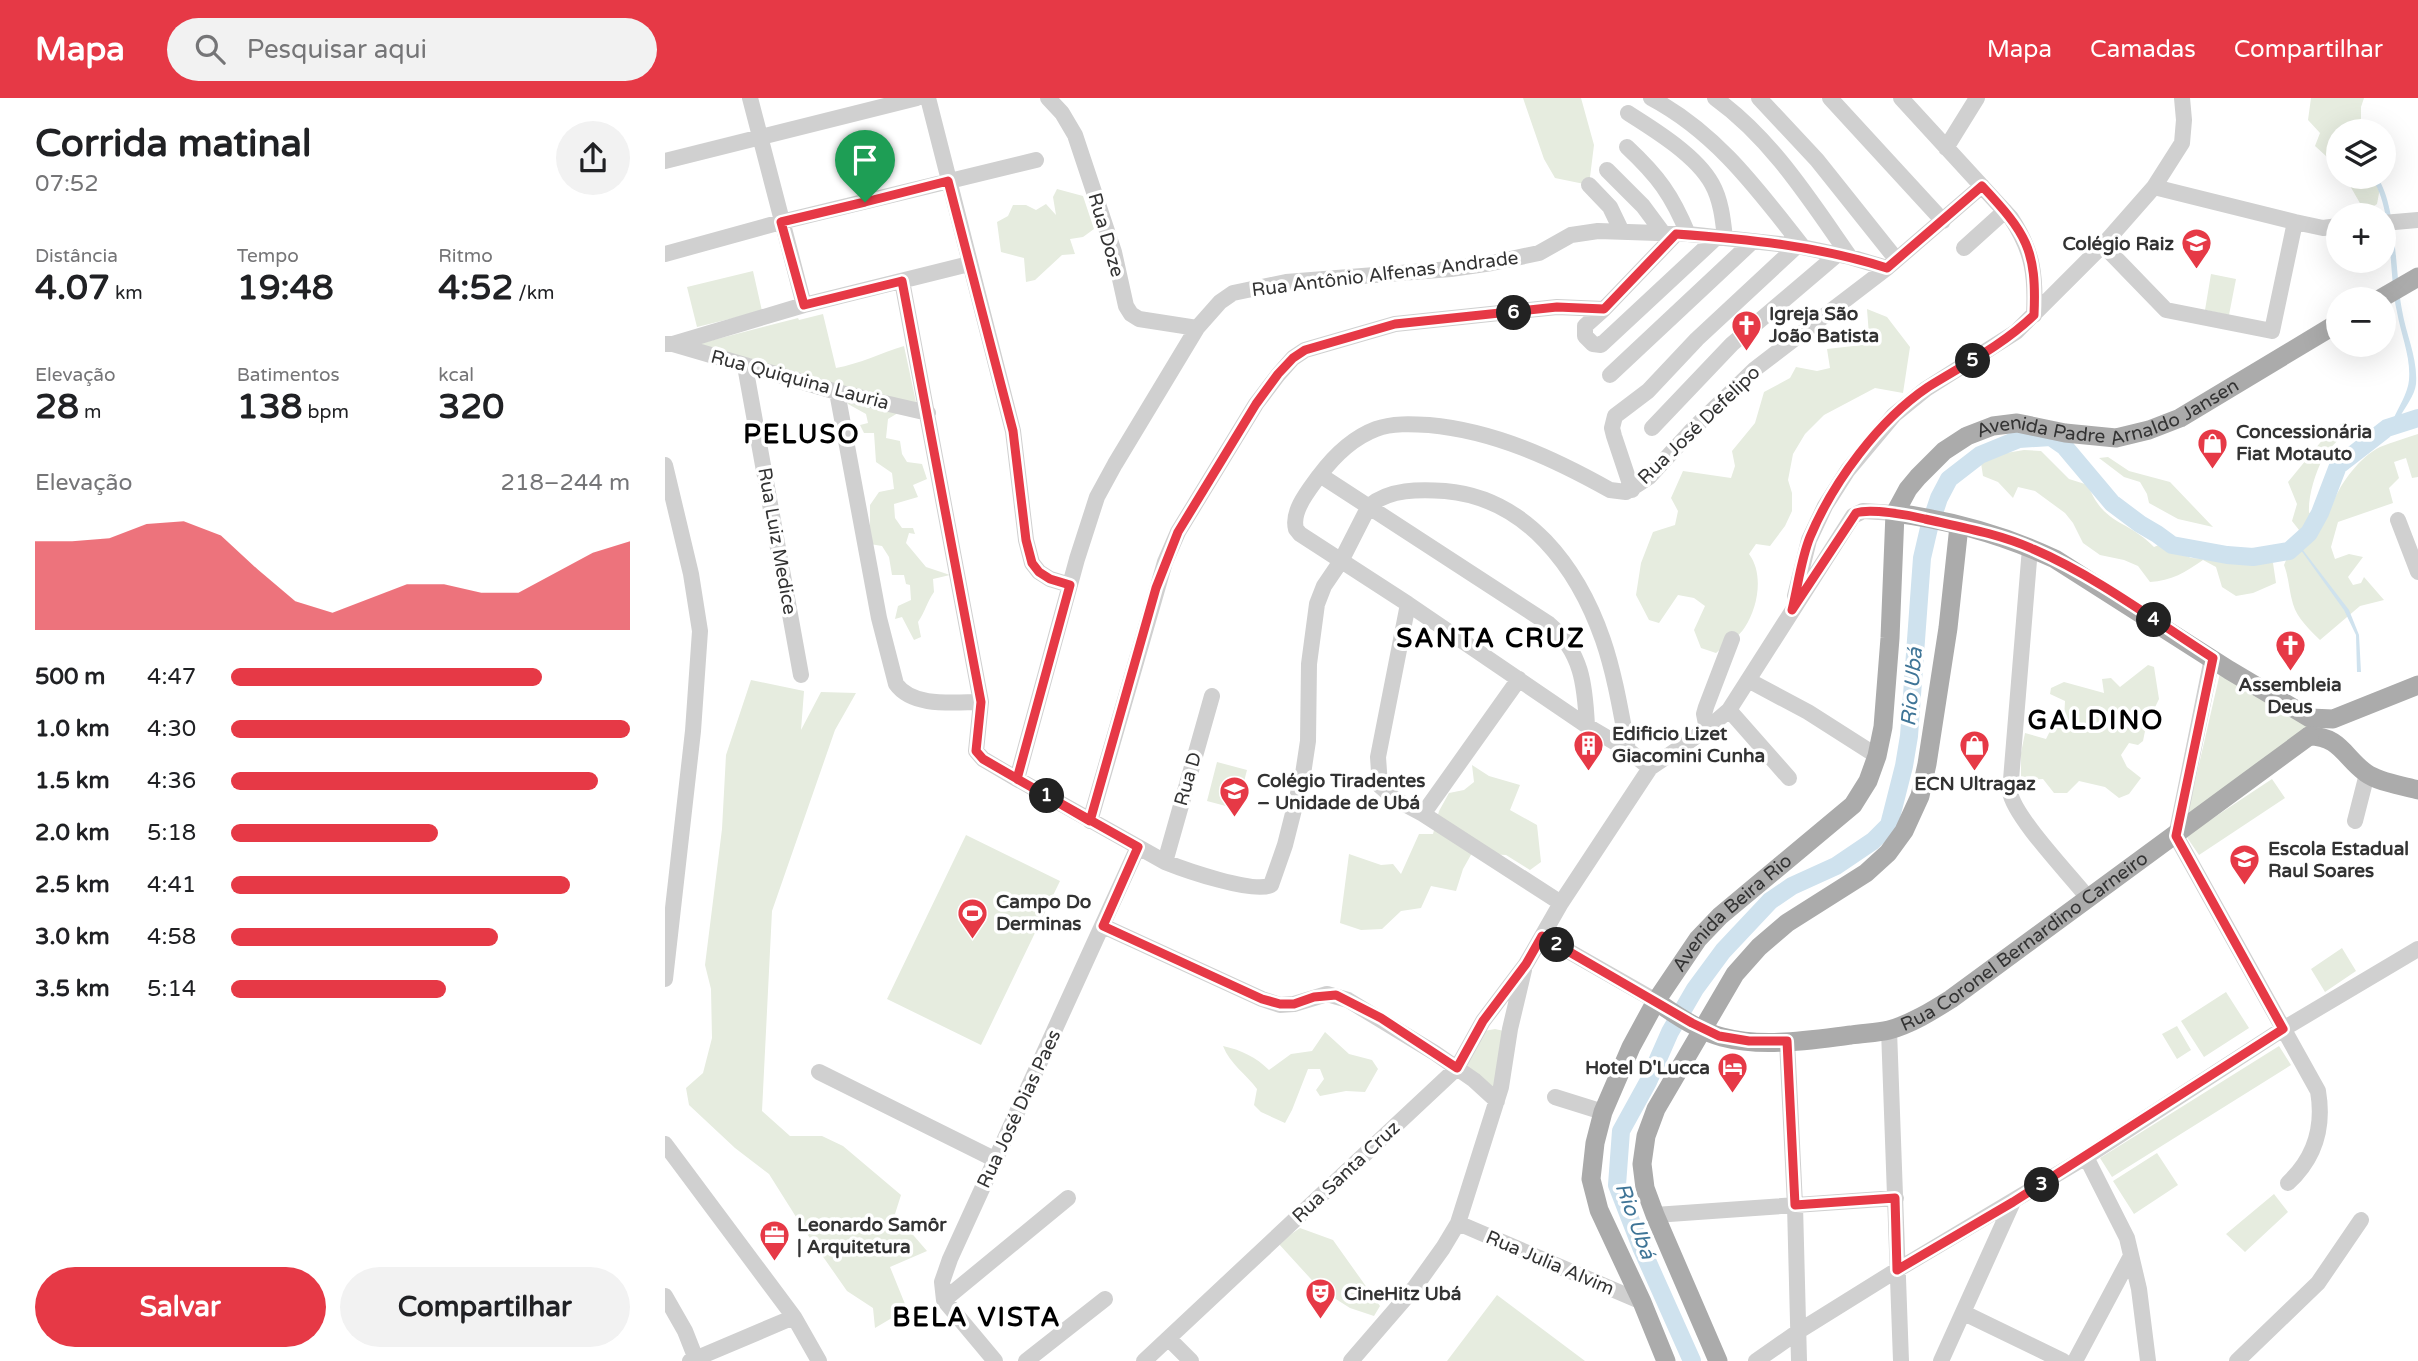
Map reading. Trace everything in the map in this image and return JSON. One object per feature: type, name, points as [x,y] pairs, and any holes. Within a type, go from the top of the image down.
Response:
[{"type":"main road","name":"Avenida Padre Arnaldo Jansen","points":[[1899,513],[1908,489],[1918,477],[1944,451],[1967,436],[1993,426],[2017,423],[2065,433],[2116,438],[2149,430],[2180,418],[2326,330]]},
{"type":"main road","points":[[1899,513],[1953,525],[2031,548],[2073,569],[2213,658],[2321,736],[2331,739],[2367,774],[2418,790]]},
{"type":"main road","name":"Avenida Beira Rio","points":[[1666,1361],[1599,1209],[1591,1179],[1595,1143],[1603,1112],[1631,1047],[1698,939],[1720,916],[1853,805],[1868,781],[1877,756],[1882,726],[1899,513]]},
{"type":"main road","name":"Avenida Beira Rio","points":[[1718,1361],[1645,1188],[1642,1164],[1646,1136],[1698,1026],[1735,974],[1759,947],[1787,923],[1866,873],[1888,853],[1904,831],[1920,796],[1927,764],[1948,628],[1953,525]]},
{"type":"main road","points":[[2310,727],[2418,685]]},
{"type":"main road","points":[[2331,739],[2329,726],[2333,719]]},
{"type":"main road","name":"Rua Coronel Bernardino Carneiro","points":[[1660,1004],[1698,1026],[1728,1038],[1749,1041],[1787,1041],[1889,1030],[1931,1012],[1951,999],[2176,836],[2310,727]]},
{"type":"street","points":[[750,98],[804,305]]},
{"type":"street","points":[[665,162],[917,98]]},
{"type":"street","points":[[928,98],[1013,431],[1026,540],[1032,563],[1050,579],[1070,585]]},
{"type":"street","name":"Rua Doze","points":[[1048,98],[1062,113],[1075,135],[1114,252],[1126,306],[1131,314],[1139,319],[1197,328]]},
{"type":"street","points":[[1632,490],[1612,428],[1615,416],[1648,391],[1706,330],[1800,246],[1730,157],[1707,137],[1651,98]]},
{"type":"street","points":[[1652,428],[1731,344],[1844,255],[1763,139],[1735,112],[1715,98]]},
{"type":"street","points":[[1759,98],[1817,160],[1891,264]]},
{"type":"street","points":[[1830,98],[1943,221]]},
{"type":"street","points":[[1901,98],[2005,211],[2025,239],[2033,265],[2036,288],[2034,315]]},
{"type":"street","points":[[1946,148],[1977,98]]},
{"type":"street","points":[[1792,610],[1809,540],[1825,506],[1872,440],[1894,415],[1926,389],[2016,332],[2103,245],[2154,187],[2182,143],[2182,98]]},
{"type":"street","points":[[1627,148],[1673,199],[1676,234],[1588,323],[1584,330],[1585,336],[1593,344],[1601,345],[1721,237],[1719,202],[1706,175],[1673,144],[1628,113]]},
{"type":"street","points":[[665,254],[781,222],[1036,160]]},
{"type":"street","points":[[1607,170],[1676,234]]},
{"type":"street","points":[[1589,184],[1610,207],[1622,232]]},
{"type":"street","name":"Rua José Defelipo","points":[[1341,561],[1306,539],[1296,529],[1295,516],[1320,475],[1343,448],[1361,436],[1378,428],[1398,425],[1419,424],[1454,429],[1498,438],[1532,451],[1610,490],[1632,490],[1649,477],[1755,369],[1891,264],[1982,186]]},
{"type":"street","points":[[2154,187],[2326,228]]},
{"type":"street","points":[[1965,248],[2005,211]]},
{"type":"street","points":[[2396,221],[2418,220]]},
{"type":"street","points":[[2282,356],[2272,331],[2295,222]]},
{"type":"street","name":"Rua Antônio Alfenas Andrade","points":[[1017,779],[1086,527],[1097,497],[1197,328],[1220,302],[1233,293],[1298,281],[1451,269],[1492,263],[1539,253],[1571,235],[1583,232],[1721,237],[1800,246],[1891,264]]},
{"type":"street","points":[[1610,375],[1752,242]]},
{"type":"street","points":[[2103,245],[2166,310],[2272,331]]},
{"type":"street","points":[[669,344],[804,305],[969,264]]},
{"type":"street","points":[[902,281],[981,702],[976,751],[983,759],[1165,862],[1188,871],[1251,887],[1271,885],[1285,845],[1303,774],[1308,741],[1311,643],[1317,604],[1324,586],[1341,561],[1369,506],[1389,494],[1430,490],[1476,496],[1503,507],[1531,527],[1555,551],[1574,577],[1603,640],[1615,685],[1627,750]]},
{"type":"street","points":[[1090,821],[1165,562],[1178,532],[1256,404],[1293,358],[1320,344],[1395,324],[1557,307],[1604,309]]},
{"type":"street","name":"Rua Quiquina Lauria","points":[[669,344],[837,392],[928,413]]},
{"type":"street","name":"Rua Luiz Medice","points":[[745,366],[801,675]]},
{"type":"street","points":[[837,392],[877,605],[895,684],[909,696],[923,700],[981,702]]},
{"type":"street","points":[[665,465],[691,574],[700,631],[693,731],[665,979]]},
{"type":"street","points":[[1320,475],[1564,636],[1574,651],[1580,669],[1587,726]]},
{"type":"street","points":[[1351,1361],[1415,1287],[1458,1223],[1504,1075],[1510,1030],[1526,964],[1561,903],[1650,768],[1707,729],[1729,710],[1856,513],[1899,513]]},
{"type":"street","points":[[2398,520],[2418,572]]},
{"type":"street","points":[[2031,548],[2011,800],[2021,817],[2088,898]]},
{"type":"street","points":[[1341,561],[1627,750],[1650,768]]},
{"type":"street","points":[[1408,604],[1378,757],[1380,786],[1561,903]]},
{"type":"street","points":[[1707,729],[1706,707],[1731,639]]},
{"type":"street","points":[[2213,658],[2176,836],[2314,1082],[2320,1109],[2317,1137],[2308,1158],[2288,1183]]},
{"type":"street","points":[[1423,814],[1520,679]]},
{"type":"street","points":[[1748,680],[1818,718],[1877,756]]},
{"type":"street","name":"Rua D","points":[[1165,862],[1212,696]]},
{"type":"street","points":[[1729,710],[1789,778]]},
{"type":"street","points":[[2355,821],[2367,774]]},
{"type":"street","name":"Rua José Dias Paes","points":[[944,1300],[942,1282],[950,1259],[1138,847]]},
{"type":"street","points":[[1103,926],[1262,999],[1280,1004],[1294,1004],[1327,994],[1348,1000],[1390,1023],[1457,1068],[1497,1101]]},
{"type":"street","points":[[1542,936],[1660,1004]]},
{"type":"street","points":[[1756,1361],[1782,1354],[1799,1331],[2086,1157],[2283,1029],[2418,948]]},
{"type":"street","name":"Rua Santa Cruz","points":[[1145,1361],[1457,1068],[1483,1021],[1526,964]]},
{"type":"street","points":[[1483,1021],[1497,1021],[1510,1030]]},
{"type":"street","points":[[1889,1030],[1901,1361]]},
{"type":"street","points":[[1787,1041],[1799,1361]]},
{"type":"street","points":[[819,1072],[996,1160]]},
{"type":"street","points":[[1555,1097],[1603,1112]]},
{"type":"street","points":[[665,1144],[794,1317],[819,1361]]},
{"type":"street","points":[[2086,1157],[2127,1238],[2139,1289],[2148,1361]]},
{"type":"street","points":[[995,1361],[944,1300],[1068,1198]]},
{"type":"street","points":[[1655,1215],[1895,1198]]},
{"type":"street","points":[[1941,1361],[2013,1202]]},
{"type":"street","points":[[2237,1361],[2318,1283],[2361,1220]]},
{"type":"street","name":"Rua Julia Alvim","points":[[1458,1223],[1642,1303]]},
{"type":"street","points":[[2075,1361],[2131,1256]]},
{"type":"street","points":[[665,1296],[685,1331],[693,1360],[794,1317]]},
{"type":"street","points":[[1026,1361],[1105,1298]]},
{"type":"street","points":[[1964,1313],[2063,1361]]},
{"type":"street","points":[[1169,1339],[1191,1361]]},
{"type":"shaded area","points":[[1523,98],[1581,98],[1594,145],[1589,185],[1555,178],[1544,159]]},
{"type":"shaded area","points":[[2311,98],[2364,98],[2361,119],[2326,119],[2326,156],[2315,146],[2320,133],[2308,120]]},
{"type":"shaded area","points":[[1057,189],[1083,196],[1094,229],[1083,237],[1070,239],[1075,254],[1062,255],[1035,280],[1026,282],[1024,258],[1001,252],[997,222],[1008,216],[1013,205],[1026,205],[1036,210],[1046,204],[1056,215],[1053,197]]},
{"type":"shaded area","points":[[2352,189],[2380,189],[2377,203],[2360,203]]},
{"type":"shaded area","points":[[753,271],[762,311],[697,327],[687,287]]},
{"type":"shaded area","points":[[2211,274],[2236,279],[2229,315],[2205,310]]},
{"type":"shaded area","points":[[1867,309],[1887,317],[1910,347],[1903,393],[1875,388],[1824,415],[1805,434],[1793,454],[1788,480],[1792,493],[1792,511],[1785,526],[1770,546],[1756,544],[1749,554],[1757,571],[1758,581],[1756,600],[1745,627],[1736,638],[1716,653],[1701,648],[1694,630],[1705,606],[1694,598],[1678,595],[1659,623],[1649,620],[1636,595],[1641,563],[1653,532],[1675,525],[1678,511],[1671,498],[1683,471],[1731,478],[1735,466],[1732,451],[1755,423],[1764,392],[1790,378],[1796,367],[1817,371],[1830,368],[1827,349],[1862,345],[1869,335]]},
{"type":"shaded area","points":[[823,314],[836,368],[904,346],[916,402],[888,419],[886,438],[900,441],[902,454],[907,462],[922,464],[927,479],[913,485],[918,497],[894,504],[895,518],[902,528],[913,528],[915,534],[909,533],[906,543],[926,567],[950,575],[933,579],[934,592],[918,622],[921,637],[914,640],[902,617],[895,619],[898,606],[911,600],[910,585],[906,584],[904,575],[892,575],[889,557],[882,546],[870,544],[870,505],[879,492],[894,489],[892,473],[876,462],[874,433],[864,433],[860,425],[868,423],[866,414],[848,404],[839,387],[698,344]]},
{"type":"shaded area","points":[[2345,420],[2340,437],[2326,453],[2317,471],[2309,513],[2333,503],[2352,471],[2373,451],[2418,434],[2418,477],[2412,478],[2406,458],[2394,462],[2399,478],[2389,488],[2393,503],[2338,522],[2331,547],[2335,559],[2349,554],[2363,557],[2348,577],[2353,585],[2361,583],[2364,577],[2384,600],[2360,606],[2320,640],[2297,614],[2284,565],[2299,530],[2292,521],[2297,504],[2288,482],[2324,438]]},
{"type":"shaded area","points":[[2041,451],[2069,479],[2088,485],[2101,508],[2154,547],[2161,544],[2191,558],[2273,563],[2276,583],[2253,593],[2236,596],[2222,587],[2216,567],[2203,560],[2178,575],[2150,582],[2138,566],[2100,555],[2083,543],[2065,513],[2035,491],[2018,487],[2013,498],[1998,482],[1983,476],[1981,463],[2006,453]]},
{"type":"shaded area","points":[[2108,457],[2129,471],[2170,482],[2213,527],[2178,519],[2149,503],[2140,482],[2124,477],[2099,458]]},
{"type":"shaded area","points":[[2148,665],[2154,667],[2159,699],[2146,726],[2143,741],[2138,745],[2129,743],[2121,755],[2127,767],[2141,778],[2129,794],[2119,798],[2105,787],[2079,781],[2067,793],[2054,793],[2043,779],[2021,780],[2021,753],[2025,733],[2046,739],[2051,729],[2064,720],[2065,701],[2050,694],[2051,688],[2064,682],[2104,693],[2102,679],[2111,678],[2120,687]]},
{"type":"shaded area","points":[[2220,673],[2308,726],[2186,821]]},
{"type":"shaded area","points":[[751,680],[804,691],[801,730],[821,692],[856,693],[835,730],[772,911],[762,1111],[790,1136],[822,1136],[843,1146],[901,1195],[895,1214],[927,1251],[890,1267],[907,1309],[875,1328],[873,1308],[847,1291],[769,1174],[735,1148],[689,1105],[686,1088],[703,1073],[712,1038],[711,989],[705,965],[722,829],[726,755]]},
{"type":"shaded area","points":[[1217,762],[1247,770],[1237,809],[1207,801]]},
{"type":"shaded area","points":[[1472,765],[1489,776],[1520,785],[1510,810],[1537,825],[1541,862],[1530,870],[1506,855],[1472,853],[1456,891],[1431,886],[1421,908],[1401,911],[1382,929],[1361,930],[1340,923],[1349,854],[1381,865],[1393,864],[1401,874],[1419,834],[1433,834],[1439,811],[1449,793],[1464,790],[1474,782]]},
{"type":"shaded area","points":[[2272,779],[2285,798],[2199,855],[2186,836]]},
{"type":"shaded area","name":"Campo Do Derminas","points":[[966,835],[1060,881],[981,1045],[887,999]]},
{"type":"shaded area","points":[[2342,948],[2356,971],[2325,992],[2311,969]]},
{"type":"shaded area","points":[[2226,992],[2249,1028],[2204,1057],[2181,1021]]},
{"type":"shaded area","points":[[2177,1026],[2191,1050],[2177,1059],[2162,1034]]},
{"type":"shaded area","points":[[1484,1031],[1504,1031],[1497,1093],[1460,1068]]},
{"type":"shaded area","points":[[1325,1032],[1349,1054],[1372,1060],[1378,1069],[1365,1092],[1346,1091],[1320,1096],[1316,1090],[1324,1079],[1320,1069],[1308,1069],[1285,1123],[1261,1112],[1254,1105],[1257,1089],[1234,1064],[1223,1046],[1248,1055],[1269,1070],[1291,1054],[1312,1051]]},
{"type":"shaded area","points":[[2279,1046],[2291,1065],[2112,1177],[2100,1158]]},
{"type":"shaded area","points":[[2157,1153],[2178,1185],[2134,1214],[2113,1181]]},
{"type":"shaded area","points":[[2274,1194],[2288,1212],[2245,1252],[2226,1234]]},
{"type":"shaded area","points":[[1300,1228],[1333,1240],[1380,1306],[1374,1316],[1350,1308],[1320,1289],[1278,1243]]},
{"type":"shaded area","points":[[1497,1295],[1585,1361],[1447,1361]]},
{"type":"water","points":[[2384,189],[2388,203],[2382,203],[2378,190]]},
{"type":"water","points":[[2396,258],[2402,310],[2416,374],[2411,397],[2399,418],[2393,420],[2405,395],[2409,371],[2396,306],[2396,287],[2393,287],[2392,273],[2396,273]]},
{"type":"water","points":[[2299,545],[2349,610],[2359,635],[2361,672],[2357,672],[2356,635],[2344,610]]},
{"type":"waterway","name":"Rio Ubá","points":[[1692,1361],[1641,1247],[1617,1185],[1621,1131],[1648,1082],[1670,1032],[1695,989],[1723,951],[1770,901],[1792,886],[1836,866],[1873,841],[1889,825],[1909,736],[1922,558],[1939,498],[1949,479],[1980,455],[2019,439],[2051,437],[2064,446],[2112,503],[2172,545],[2253,557],[2289,551],[2309,533],[2320,513],[2338,466],[2387,428],[2418,418]]},
{"type":"place","name":"Colégio Raiz","points":[[2197,271]]},
{"type":"place","name":"Igreja São João Batista","points":[[1746,352]]},
{"type":"place","name":"Concessionária Fiat Motauto","points":[[2213,470]]},
{"type":"place","name":"Assembleia Deus","points":[[2290,673]]},
{"type":"place","name":"Edificio Lizet Giacomini Cunha","points":[[1589,772]]},
{"type":"place","name":"ECN Ultragaz","points":[[1975,772]]},
{"type":"place","name":"Colégio Tiradentes – Unidade de Ubá","points":[[1234,819]]},
{"type":"place","name":"Escola Estadual Raul Soares","points":[[2245,887]]},
{"type":"place","name":"Campo Do Derminas","points":[[973,940]]},
{"type":"place","name":"Hotel D'Lucca","points":[[1733,1095]]},
{"type":"place","name":"Leonardo Samôr | Arquitetura","points":[[774,1263]]},
{"type":"place","name":"CineHitz Ubá","points":[[1321,1321]]},
{"type":"district","name":"PELUSO","points":[[802,434]]},
{"type":"district","name":"SANTA CRUZ","points":[[1491,638]]},
{"type":"district","name":"GALDINO","points":[[2096,720]]},
{"type":"district","name":"BELA VISTA","points":[[977,1317]]},
{"type":"route","points":[[865,202],[781,222],[804,305],[902,281],[981,702],[976,751],[983,759],[1017,779],[1090,821],[1156,588],[1178,532],[1256,404],[1293,358],[1320,344],[1395,324],[1557,307],[1604,309],[1676,234],[1803,247],[1887,268],[1982,186],[2011,218],[2025,239],[2033,265],[2036,288],[2034,315],[1991,350],[1926,389],[1894,415],[1872,440],[1848,470],[1825,506],[1809,540],[1792,610],[1856,513],[1863,511],[1904,514],[1959,526],[2031,548],[2055,559],[2213,658],[2176,836],[2283,1029],[2086,1157],[1897,1270],[1895,1198],[1795,1205],[1787,1041],[1749,1041],[1719,1036],[1542,936],[1526,964],[1483,1021],[1457,1068],[1408,1034],[1336,995],[1327,994],[1294,1004],[1280,1004],[1262,999],[1103,926],[1138,847],[1090,821],[1017,779],[1070,585],[1050,579],[1032,563],[1026,540],[1013,431],[948,181],[865,202]]}]
